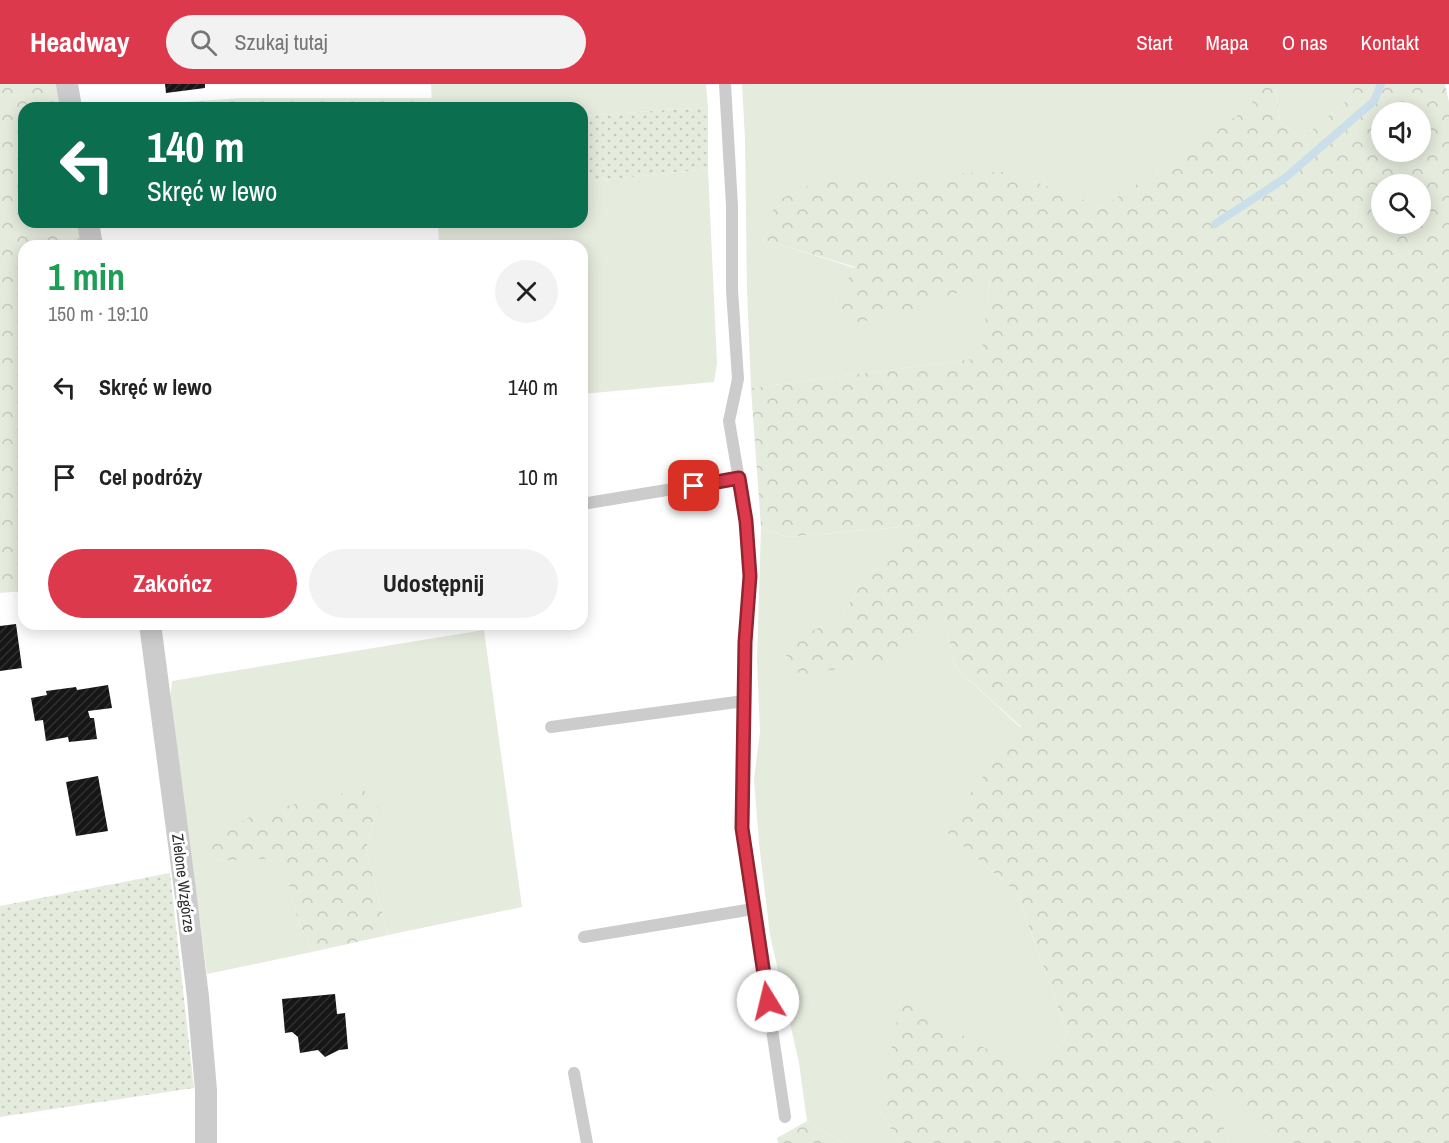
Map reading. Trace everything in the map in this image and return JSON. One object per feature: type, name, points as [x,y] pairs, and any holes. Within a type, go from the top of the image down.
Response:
[{"type":"street","points":[[67,84],[70,102]]},
{"type":"street","name":"Zielone Wzgórze","points":[[151,630],[198,997],[207,1090],[207,1143]]},
{"type":"lane","points":[[725,84],[732,206],[732,290],[738,379],[729,421],[746,521],[750,576],[745,642],[742,828],[785,1118]]},
{"type":"lane","points":[[588,503],[739,478]]},
{"type":"lane","points":[[551,727],[744,701]]},
{"type":"lane","points":[[584,937],[753,909]]},
{"type":"lane","points":[[573,1073],[587,1143]]},
{"type":"green space","points":[[0,84],[56,84],[59,102],[18,102],[18,228],[78,228],[80,240],[18,240],[18,592],[0,593]]},
{"type":"green space","points":[[431,84],[706,84],[708,107],[588,116],[588,102],[432,102]]},
{"type":"green space","points":[[742,84],[1250,84],[1254,105],[1103,207],[1008,172],[762,239],[855,268],[835,302],[889,318],[990,280],[982,358],[751,388]]},
{"type":"green space","points":[[1250,84],[1275,84],[1280,122],[1302,138],[1349,99],[1357,84],[1445,84],[1449,102],[1449,1143],[1281,1143],[1210,1089],[1229,1143],[900,1143],[879,1110],[901,1001],[1029,1073],[1068,1035],[1017,893],[943,829],[1021,727],[956,668],[942,608],[894,660],[800,675],[780,646],[842,617],[861,583],[922,525],[787,537],[761,527],[751,388],[981,358],[990,281],[889,318],[839,324],[835,302],[855,267],[761,239],[777,201],[826,177],[1009,172],[1103,207],[1253,105]]},
{"type":"green space","points":[[1275,84],[1357,84],[1349,99],[1302,138],[1280,122]]},
{"type":"green space","points":[[241,98],[432,98],[432,102],[185,102]]},
{"type":"green space","points":[[708,107],[708,169],[588,181],[588,116]]},
{"type":"green space","points":[[708,169],[717,364],[714,382],[588,393],[588,240],[439,240],[438,228],[588,228],[588,181]]},
{"type":"green space","points":[[923,525],[861,583],[842,617],[781,646],[942,607],[956,668],[1021,728],[943,829],[1017,893],[1068,1035],[1029,1073],[879,1110],[900,1143],[843,1143],[807,1121],[799,1063],[770,935],[754,779],[760,732],[757,659],[761,527],[787,537]]},
{"type":"green space","points":[[484,630],[522,907],[388,935],[366,849],[378,807],[209,843],[209,861],[282,857],[297,917],[312,952],[207,974],[170,701],[172,681]]},
{"type":"green space","points":[[363,789],[378,807],[366,849],[388,935],[312,952],[297,917],[282,858],[209,861],[209,843],[256,813]]},
{"type":"green space","points":[[170,873],[194,1088],[0,1117],[0,906]]},
{"type":"green space","points":[[1209,1088],[1281,1143],[1229,1143]]},
{"type":"green space","points":[[807,1121],[843,1143],[778,1143],[777,1138]]},
{"type":"building","points":[[165,84],[205,84],[205,88],[166,93]]},
{"type":"building","points":[[16,624],[22,668],[0,671],[0,626]]},
{"type":"building","points":[[108,685],[112,708],[88,711],[90,718],[94,718],[97,739],[69,742],[68,737],[46,741],[43,720],[35,721],[31,698],[47,695],[46,691],[76,687],[77,690]]},
{"type":"building","points":[[98,776],[108,831],[76,836],[66,782]]},
{"type":"building","points":[[335,994],[337,1014],[345,1013],[348,1049],[339,1050],[325,1057],[318,1050],[300,1053],[298,1037],[292,1032],[285,1033],[282,999]]},
{"type":"waterway","points":[[1215,224],[1285,178],[1374,101],[1381,84]]},
{"type":"route","points":[[694,486],[739,478],[746,521],[750,576],[745,642],[742,828],[768,1001]]}]
